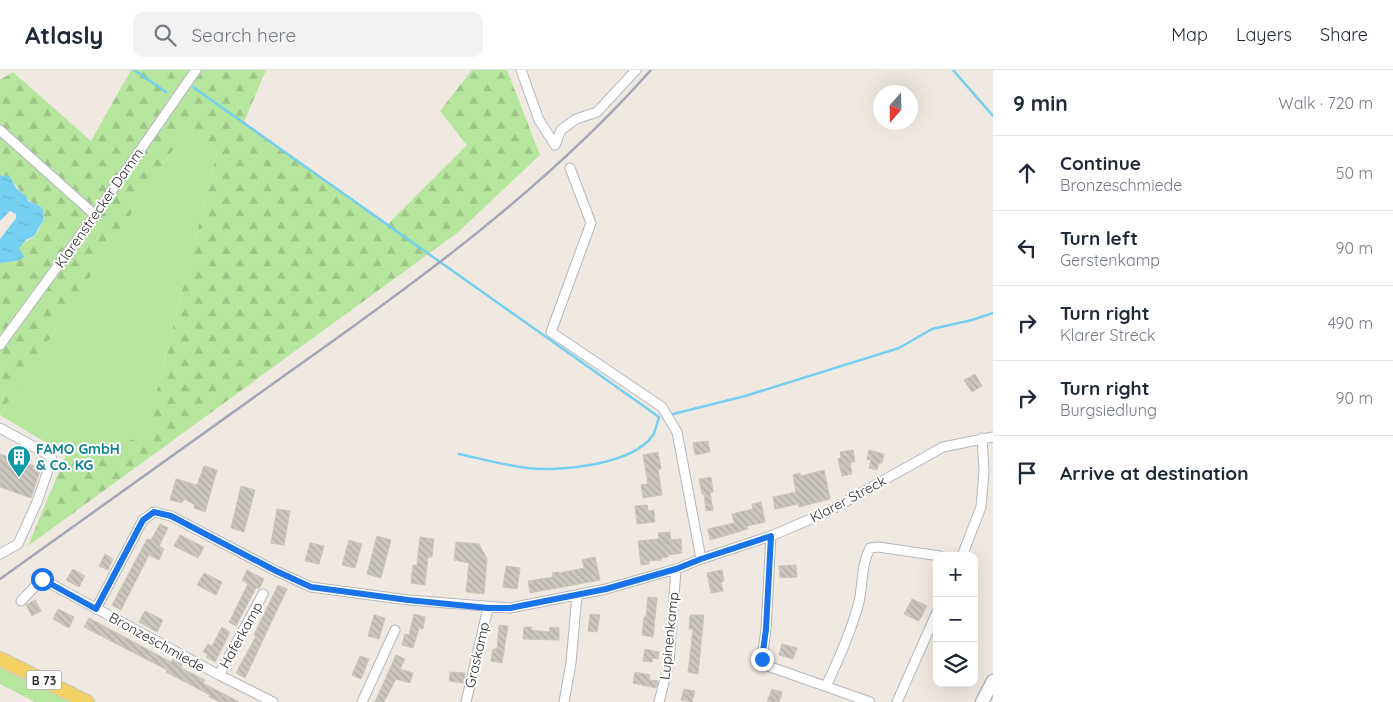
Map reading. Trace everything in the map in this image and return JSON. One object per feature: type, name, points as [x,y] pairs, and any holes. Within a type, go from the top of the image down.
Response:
[{"type":"main road","name":"B 73","points":[[0,658],[87,702]]},
{"type":"main road","points":[[982,702],[993,681]]},
{"type":"street","name":"Klarenstrecker Damm","points":[[0,345],[95,216],[196,70]]},
{"type":"street","points":[[521,70],[538,120],[554,145],[561,130],[576,119],[596,112],[636,70]]},
{"type":"street","points":[[0,130],[95,216]]},
{"type":"street","points":[[570,168],[591,223],[551,332],[662,407],[678,432],[701,559]]},
{"type":"street","points":[[0,428],[47,454],[52,459],[37,502],[18,544],[0,554]]},
{"type":"street","name":"Klarer Streck","points":[[96,609],[146,516],[154,512],[171,516],[276,571],[311,587],[408,600],[488,608],[510,608],[606,589],[676,569],[771,536],[827,512],[943,447],[993,437]]},
{"type":"street","points":[[964,552],[981,507],[984,471],[982,438]]},
{"type":"street","points":[[771,536],[766,629],[762,659],[765,665],[870,702]]},
{"type":"street","points":[[826,686],[851,631],[860,600],[866,556],[870,548],[878,547],[933,555]]},
{"type":"street","name":"Lupinenkamp","points":[[660,702],[669,663],[676,569]]},
{"type":"street","name":"Bronzeschmiede","points":[[20,601],[42,579],[219,676],[273,702]]},
{"type":"street","name":"Haferkamp","points":[[219,676],[263,594]]},
{"type":"street","points":[[564,702],[571,663],[577,595]]},
{"type":"street","name":"Graskamp","points":[[466,702],[488,608]]},
{"type":"street","points":[[897,702],[933,621]]},
{"type":"street","points":[[362,702],[396,630]]},
{"type":"green space","points":[[131,70],[266,70],[244,122],[388,224],[467,145],[440,111],[472,70],[507,70],[540,155],[457,233],[28,546],[66,455],[77,461],[146,434],[217,153],[186,130],[0,415],[0,263],[17,261],[20,246],[32,238],[41,226],[42,214],[40,206],[28,199],[6,176],[0,175],[0,80],[13,72],[91,141]]},
{"type":"green space","points":[[186,130],[217,153],[146,434],[77,461],[0,415]]},
{"type":"green space","points":[[0,666],[72,702],[35,702],[0,684]]},
{"type":"water","points":[[0,175],[10,177],[16,188],[26,196],[28,201],[40,206],[43,210],[43,221],[34,236],[26,240],[19,248],[24,257],[17,261],[0,263],[0,239],[16,218],[16,214],[10,211],[0,221]]},
{"type":"building","points":[[975,374],[982,386],[972,392],[964,380]]},
{"type":"building","points":[[708,441],[710,452],[695,455],[693,443]]},
{"type":"building","points":[[853,450],[855,462],[850,463],[852,474],[842,476],[838,459],[841,458],[840,452]]},
{"type":"building","points":[[869,450],[884,454],[882,463],[879,463],[877,470],[869,468],[871,459],[867,460]]},
{"type":"building","points":[[658,452],[661,469],[658,469],[662,495],[643,498],[641,485],[648,484],[643,455]]},
{"type":"building","name":"FAMO GmbH & Co. KG","points":[[0,454],[41,468],[31,498],[0,487]]},
{"type":"building","points":[[204,466],[217,470],[205,512],[194,508],[195,505],[184,499],[182,503],[170,500],[176,479],[197,485]]},
{"type":"building","points":[[824,470],[830,499],[799,507],[798,504],[775,509],[773,497],[796,492],[793,475],[800,473],[801,476]]},
{"type":"building","points":[[711,477],[713,492],[710,493],[713,510],[706,511],[704,494],[702,494],[699,479]]},
{"type":"building","points":[[241,486],[255,490],[244,532],[231,528]]},
{"type":"building","points":[[761,502],[765,522],[747,526],[748,529],[710,540],[708,529],[734,523],[732,514],[753,509],[752,504]]},
{"type":"building","points":[[647,505],[648,511],[654,510],[655,522],[637,524],[635,506]]},
{"type":"building","points":[[277,509],[290,511],[284,545],[271,543]]},
{"type":"building","points":[[160,524],[168,528],[159,546],[164,549],[159,560],[149,555],[121,610],[112,605],[147,539],[151,540]]},
{"type":"building","points":[[670,532],[671,540],[681,539],[682,553],[668,555],[668,557],[661,558],[662,560],[649,561],[649,564],[641,565],[638,541],[659,539],[658,533]]},
{"type":"building","points":[[180,535],[204,547],[198,558],[174,546]]},
{"type":"building","points":[[377,536],[391,540],[381,578],[367,574]]},
{"type":"building","points":[[420,537],[434,539],[432,557],[428,557],[425,585],[411,583],[413,565],[417,565]]},
{"type":"building","points":[[349,540],[362,544],[355,568],[342,565]]},
{"type":"building","points":[[456,542],[479,544],[487,559],[484,594],[466,592],[469,563],[454,560]]},
{"type":"building","points":[[310,543],[324,546],[319,564],[305,561]]},
{"type":"building","points":[[105,554],[113,559],[108,570],[99,566]]},
{"type":"building","points":[[595,557],[600,580],[530,593],[528,581],[553,577],[552,573],[584,568],[582,560]]},
{"type":"building","points":[[796,565],[797,577],[780,578],[779,566]]},
{"type":"building","points":[[506,566],[520,568],[517,589],[503,587]]},
{"type":"building","points":[[73,569],[85,576],[79,587],[66,580]]},
{"type":"building","points":[[247,570],[264,579],[259,589],[256,588],[236,626],[229,622],[248,584],[242,580]]},
{"type":"building","points":[[722,570],[724,581],[721,582],[723,591],[711,593],[707,573]]},
{"type":"building","points":[[204,573],[222,582],[216,595],[197,585]]},
{"type":"building","points":[[278,585],[287,589],[245,678],[236,673],[256,636],[254,635]]},
{"type":"building","points":[[648,597],[657,598],[653,637],[642,635]]},
{"type":"building","points":[[912,599],[927,606],[919,621],[904,614]]},
{"type":"building","points":[[35,600],[41,611],[32,616],[26,605]]},
{"type":"building","points":[[58,609],[74,617],[69,628],[53,619]]},
{"type":"building","points":[[145,611],[163,620],[157,632],[139,622]]},
{"type":"building","points":[[414,614],[425,617],[423,629],[419,628],[413,648],[402,645],[405,634],[409,635]]},
{"type":"building","points":[[590,614],[600,615],[597,632],[588,631]]},
{"type":"building","points":[[374,615],[385,618],[379,639],[368,636]]},
{"type":"building","points":[[690,615],[704,615],[698,674],[688,672],[693,629],[689,629]]},
{"type":"building","points":[[89,618],[171,662],[173,659],[182,664],[181,667],[183,669],[205,680],[203,683],[239,702],[220,702],[209,697],[210,695],[166,672],[167,670],[84,627]]},
{"type":"building","points":[[499,625],[508,626],[502,663],[491,661],[493,649],[497,649]]},
{"type":"building","points":[[222,627],[230,632],[215,662],[206,657],[208,654],[203,652],[208,644],[212,646]]},
{"type":"building","points":[[524,627],[532,627],[531,630],[549,632],[550,627],[559,628],[559,640],[523,639]]},
{"type":"building","points":[[782,644],[797,648],[793,659],[779,655]]},
{"type":"building","points":[[645,649],[659,652],[658,659],[653,658],[652,662],[643,661]]},
{"type":"building","points":[[396,655],[405,659],[400,669],[413,673],[410,683],[396,679],[384,702],[375,702]]},
{"type":"building","points":[[360,656],[369,659],[361,679],[352,675]]},
{"type":"building","points":[[450,672],[465,673],[464,683],[449,681]]},
{"type":"building","points":[[635,672],[650,675],[649,680],[658,681],[656,688],[633,683]]},
{"type":"building","points":[[684,689],[695,691],[692,702],[681,700]]},
{"type":"building","points":[[772,689],[782,692],[779,702],[767,702]]},
{"type":"waterway","points":[[134,70],[166,92]]},
{"type":"waterway","points":[[953,70],[993,116]]},
{"type":"waterway","points":[[193,87],[659,417],[653,435],[643,445],[613,460],[594,464],[557,469],[527,468],[459,454]]},
{"type":"waterway","points":[[673,414],[745,396],[899,348],[932,329],[993,313]]},
{"type":"railway","points":[[0,579],[436,265],[482,229],[570,153],[651,70]]},
{"type":"place","name":"FAMO GmbH & Co. KG","points":[[19,478]]},
{"type":"route","points":[[42,579],[96,609],[143,520],[154,512],[162,512],[171,516],[276,571],[311,587],[488,608],[510,608],[606,589],[676,569],[771,536],[766,629],[762,659]]}]
